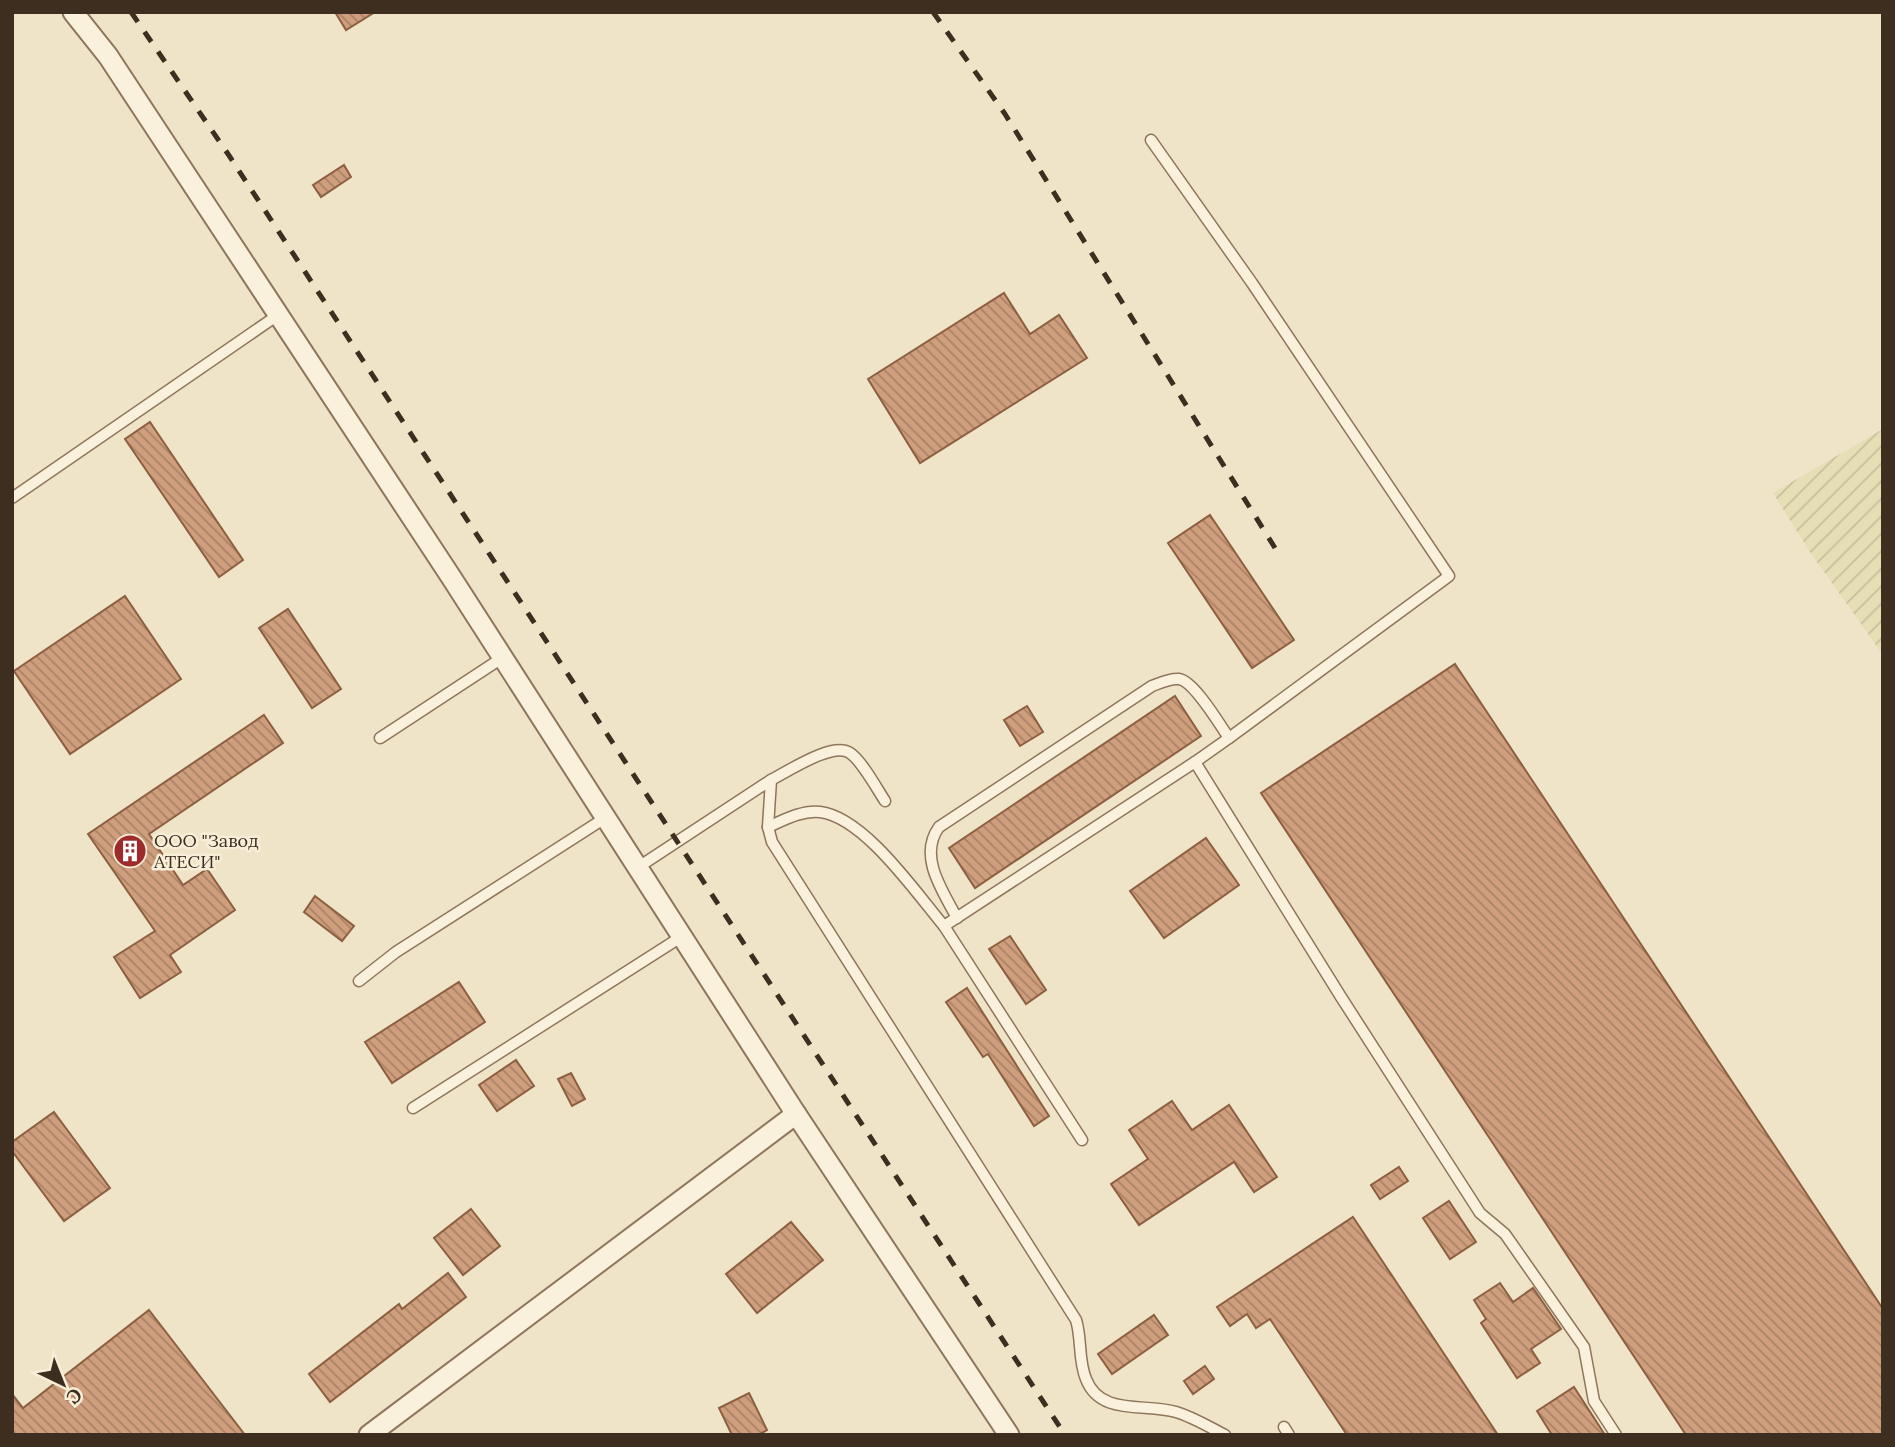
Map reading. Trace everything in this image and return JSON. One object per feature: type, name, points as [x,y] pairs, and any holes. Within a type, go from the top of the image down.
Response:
[{"type":"street","points":[[73,12],[108,56],[502,658],[796,1114],[1009,1435]]},
{"type":"street","points":[[369,1435],[796,1114]]},
{"type":"lane","points":[[944,926],[1195,762],[1449,576],[1252,282],[1151,140]]},
{"type":"lane","points":[[12,498],[278,315]]},
{"type":"lane","points":[[380,738],[502,658]]},
{"type":"lane","points":[[957,918],[932,869],[931,839],[948,820],[1152,686],[1166,680],[1181,679],[1192,686],[1229,738]]},
{"type":"lane","points":[[637,868],[771,780],[819,755],[843,749],[852,754],[886,801]]},
{"type":"lane","points":[[1195,762],[1340,997],[1480,1213],[1505,1234],[1584,1347],[1594,1401],[1616,1435]]},
{"type":"lane","points":[[771,780],[768,827],[772,842],[1076,1320],[1085,1378],[1092,1391],[1103,1402],[1160,1408],[1179,1413],[1225,1435]]},
{"type":"lane","points":[[768,827],[795,815],[820,812],[846,822],[878,847],[944,926],[1082,1140]]},
{"type":"lane","points":[[359,981],[396,952],[605,818]]},
{"type":"lane","points":[[413,1108],[681,937]]},
{"type":"shaded area","points":[[1883,429],[1883,655],[1810,552],[1773,493]]},
{"type":"building","points":[[335,12],[375,12],[346,30]]},
{"type":"building","points":[[344,165],[351,177],[321,197],[313,185]]},
{"type":"building","points":[[1004,293],[1030,334],[1059,315],[1087,358],[920,463],[868,379]]},
{"type":"building","points":[[150,422],[243,560],[219,577],[125,439]]},
{"type":"building","points":[[1210,515],[1294,640],[1252,668],[1168,543]]},
{"type":"building","points":[[125,596],[181,679],[70,754],[14,671]]},
{"type":"building","points":[[288,609],[341,689],[312,708],[259,628]]},
{"type":"building","points":[[1455,664],[1883,1309],[1883,1435],[1686,1435],[1261,793]]},
{"type":"building","points":[[1175,696],[1201,736],[975,888],[949,848]]},
{"type":"building","points":[[1027,706],[1043,732],[1020,746],[1004,720]]},
{"type":"building","name":"ООО \"Завод АТЕСИ\"","points":[[264,715],[283,743],[149,834],[183,885],[207,869],[235,910],[170,955],[181,972],[140,998],[114,957],[155,931],[88,834]]},
{"type":"building","points":[[1206,838],[1239,885],[1164,938],[1130,891]]},
{"type":"building","points":[[315,896],[354,926],[342,941],[304,912]]},
{"type":"building","points":[[1010,936],[1046,990],[1026,1004],[989,949]]},
{"type":"building","points":[[459,982],[485,1022],[392,1083],[365,1042]]},
{"type":"building","points":[[967,988],[1049,1116],[1034,1126],[988,1054],[983,1057],[946,1002]]},
{"type":"building","points":[[516,1060],[534,1086],[497,1111],[479,1085]]},
{"type":"building","points":[[571,1073],[585,1099],[572,1106],[558,1079]]},
{"type":"building","points":[[1172,1101],[1192,1130],[1229,1105],[1277,1177],[1254,1192],[1234,1162],[1139,1225],[1111,1184],[1148,1159],[1129,1130]]},
{"type":"building","points":[[54,1112],[110,1188],[64,1221],[12,1151],[12,1142]]},
{"type":"building","points":[[1399,1167],[1408,1181],[1380,1199],[1371,1185]]},
{"type":"building","points":[[1449,1201],[1476,1242],[1450,1259],[1423,1218]]},
{"type":"building","points":[[471,1209],[500,1246],[463,1275],[434,1238]]},
{"type":"building","points":[[1353,1217],[1498,1435],[1347,1435],[1270,1319],[1256,1328],[1247,1314],[1230,1326],[1217,1307]]},
{"type":"building","points":[[791,1222],[823,1260],[757,1313],[726,1274]]},
{"type":"building","points":[[448,1273],[466,1297],[330,1402],[309,1374],[399,1304],[402,1309]]},
{"type":"building","points":[[1500,1283],[1513,1302],[1533,1288],[1561,1329],[1531,1349],[1540,1363],[1517,1378],[1481,1323],[1486,1319],[1474,1300]]},
{"type":"building","points":[[149,1310],[245,1435],[12,1435],[12,1394],[23,1408]]},
{"type":"building","points":[[1154,1315],[1168,1335],[1112,1374],[1098,1354]]},
{"type":"building","points":[[1205,1366],[1214,1379],[1193,1394],[1184,1381]]},
{"type":"building","points":[[1574,1387],[1605,1435],[1552,1435],[1537,1411]]},
{"type":"building","points":[[749,1393],[767,1430],[758,1435],[732,1435],[719,1408]]},
{"type":"railway","points":[[131,12],[228,154],[1065,1435]]},
{"type":"railway","points":[[933,12],[1005,114],[1280,556]]},
{"type":"place","name":"ООО \"Завод АТЕСИ\"","points":[[130,851]]}]
